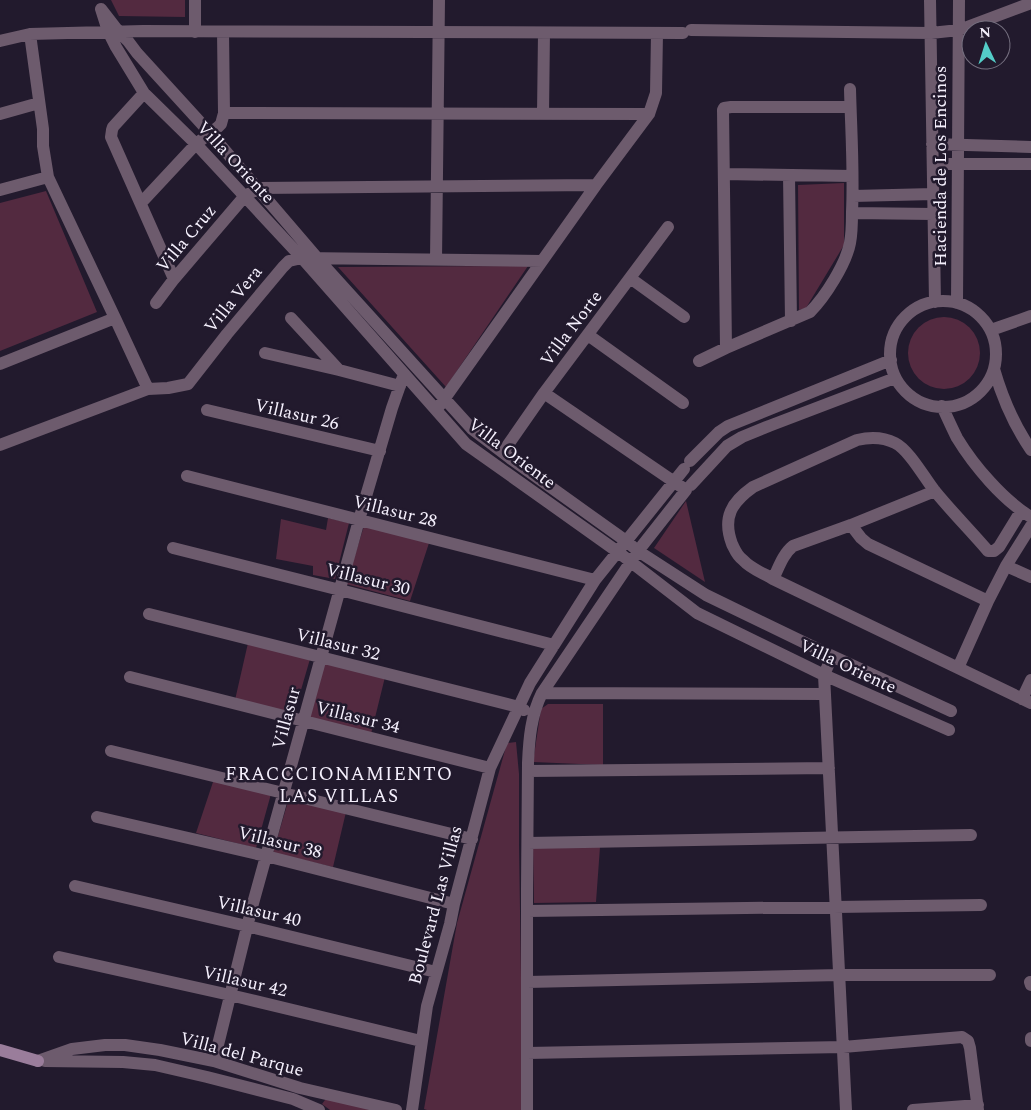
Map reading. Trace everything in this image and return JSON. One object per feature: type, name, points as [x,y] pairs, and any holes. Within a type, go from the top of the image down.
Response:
[{"type":"street","points":[[195,0],[195,32]]},
{"type":"street","points":[[436,260],[439,0]]},
{"type":"street","name":"Hacienda de Los Encinos","points":[[930,0],[935,302]]},
{"type":"street","name":"Hacienda de Los Encinos","points":[[957,303],[959,0]]},
{"type":"street","points":[[0,41],[30,34],[113,31],[931,33],[959,30],[1031,3]]},
{"type":"street","name":"Villa Oriente","points":[[99,4],[113,31],[116,47],[144,93],[196,144],[302,258],[402,380],[436,411],[466,444],[618,552],[697,614],[824,675],[949,730]]},
{"type":"street","name":"Villa Oriente","points":[[113,31],[128,41],[318,258],[472,429],[626,541],[638,552],[706,595],[951,711]]},
{"type":"street","points":[[141,203],[196,144],[221,124],[224,113],[223,32]]},
{"type":"street","points":[[543,114],[544,33]]},
{"type":"street","points":[[436,411],[596,185],[649,114],[656,93],[657,33]]},
{"type":"street","points":[[0,445],[148,389],[48,177],[30,34]]},
{"type":"street","points":[[699,361],[810,312],[819,303],[843,263],[850,244],[853,196],[850,89]]},
{"type":"street","points":[[144,93],[113,127],[111,137],[174,279]]},
{"type":"street","points":[[0,114],[39,103]]},
{"type":"street","points":[[726,348],[722,113],[724,108],[850,108]]},
{"type":"street","points":[[224,113],[649,114]]},
{"type":"street","points":[[932,144],[1031,147]]},
{"type":"street","points":[[933,164],[1031,164]]},
{"type":"street","points":[[724,174],[852,176]]},
{"type":"street","points":[[789,175],[791,321]]},
{"type":"street","points":[[0,190],[48,177]]},
{"type":"street","points":[[258,188],[596,185]]},
{"type":"street","name":"Villa Cruz","points":[[156,303],[244,197],[258,188]]},
{"type":"street","points":[[853,196],[933,194]]},
{"type":"street","points":[[852,213],[934,214]]},
{"type":"street","name":"Villa Norte","points":[[503,452],[544,393],[668,227]]},
{"type":"street","name":"Villa Vera","points":[[148,389],[188,384],[227,334],[290,261],[302,258],[318,258],[542,261]]},
{"type":"street","points":[[630,278],[684,317]]},
{"type":"street","points":[[942,301],[957,303],[974,310],[991,330],[996,349],[994,369],[991,378],[985,386],[971,399],[962,403],[942,406],[924,403],[908,393],[895,378],[891,360],[894,334],[904,319],[918,308],[942,301]]},
{"type":"street","points":[[991,330],[1031,316]]},
{"type":"street","points":[[0,364],[115,318]]},
{"type":"street","points":[[291,318],[339,370]]},
{"type":"street","points":[[588,335],[683,402]]},
{"type":"street","points":[[265,353],[339,370],[402,380]]},
{"type":"street","name":"Boulevard Las Villas","points":[[412,1110],[427,1006],[490,768],[530,683],[595,580],[687,465],[723,429],[891,360]]},
{"type":"street","points":[[994,369],[1000,390],[1012,418],[1031,450]]},
{"type":"street","points":[[527,1110],[528,771],[529,745],[534,714],[542,693],[638,552],[689,488],[727,446],[742,437],[769,426],[895,378]]},
{"type":"street","name":"Villasur","points":[[214,1061],[266,856],[360,520],[402,380]]},
{"type":"street","points":[[544,393],[675,481],[689,488]]},
{"type":"street","points":[[942,406],[957,438],[975,463],[993,484],[1026,514],[994,551],[988,551],[935,490],[902,448],[894,442],[885,439],[871,438],[857,440],[753,487],[734,505],[728,517],[730,539],[736,553],[742,560],[773,579],[1027,701],[1031,680]]},
{"type":"street","name":"Villasur 26","points":[[207,410],[380,451]]},
{"type":"street","points":[[706,444],[714,460]]},
{"type":"street","name":"Villasur 28","points":[[187,476],[595,580]]},
{"type":"street","points":[[773,579],[783,558],[794,546],[851,525],[935,490]]},
{"type":"street","points":[[851,525],[860,538],[868,544],[988,602]]},
{"type":"street","points":[[958,668],[1006,566],[1031,526]]},
{"type":"street","name":"Villasur 30","points":[[173,548],[554,645]]},
{"type":"street","points":[[1006,566],[1031,577]]},
{"type":"street","name":"Villasur 32","points":[[149,614],[518,707],[534,714]]},
{"type":"street","points":[[832,656],[824,675],[846,1110]]},
{"type":"street","name":"Villasur 34","points":[[130,677],[490,768]]},
{"type":"street","points":[[542,693],[825,694]]},
{"type":"street","points":[[111,751],[472,839]]},
{"type":"street","points":[[528,771],[829,768]]},
{"type":"street","name":"Villasur 38","points":[[97,817],[266,856],[454,904]]},
{"type":"street","points":[[528,843],[971,835]]},
{"type":"street","name":"Villasur 40","points":[[74,886],[436,972]]},
{"type":"street","points":[[527,911],[981,905]]},
{"type":"street","name":"Villasur 42","points":[[59,957],[230,994],[421,1041]]},
{"type":"street","points":[[527,982],[839,975],[990,975]]},
{"type":"street","points":[[527,1053],[843,1047],[962,1037],[968,1041],[978,1108],[913,1110]]},
{"type":"street","name":"Villa del Parque","points":[[38,1061],[72,1049],[105,1045],[125,1045],[214,1061],[300,1088],[396,1110]]},
{"type":"street","points":[[0,1050],[38,1061]]},
{"type":"street","points":[[155,1065],[160,1050]]},
{"type":"street","name":"Villa del Parque","points":[[38,1061],[123,1062],[155,1065],[293,1099],[319,1110]]},
{"type":"street","points":[[284,1110],[300,1088]]},
{"type":"shaded area","points":[[111,0],[185,0],[185,17],[119,16]]},
{"type":"shaded area","points":[[844,183],[844,245],[806,308],[799,310],[798,185]]},
{"type":"shaded area","points":[[46,191],[97,312],[0,351],[0,203]]},
{"type":"shaded area","points":[[528,266],[446,387],[338,267]]},
{"type":"shaded area","points":[[944,317],[964,323],[974,333],[980,353],[974,373],[964,383],[944,389],[924,383],[914,373],[908,353],[914,333],[924,323]]},
{"type":"shaded area","points":[[686,501],[705,582],[654,548]]},
{"type":"shaded area","points":[[328,518],[349,523],[335,579],[313,575],[313,566],[276,559],[281,519],[326,530]]},
{"type":"shaded area","points":[[364,526],[429,543],[410,601],[346,584]]},
{"type":"shaded area","points":[[248,643],[310,659],[294,714],[235,700]]},
{"type":"shaded area","points":[[325,661],[385,677],[371,734],[308,717]]},
{"type":"shaded area","points":[[548,704],[603,704],[603,765],[533,762],[541,709]]},
{"type":"shaded area","points":[[516,742],[519,774],[523,1110],[427,1110],[424,1109],[457,923],[507,743]]},
{"type":"shaded area","points":[[214,779],[271,794],[256,848],[196,833]]},
{"type":"shaded area","points":[[289,798],[346,812],[333,867],[273,853]]},
{"type":"shaded area","points":[[533,846],[600,847],[596,902],[534,903]]},
{"type":"shaded area","points":[[328,1096],[384,1110],[330,1110],[322,1104]]},
{"type":"district","name":"FRACCCIONAMIENTO LAS VILLAS","points":[[339,784]]}]
